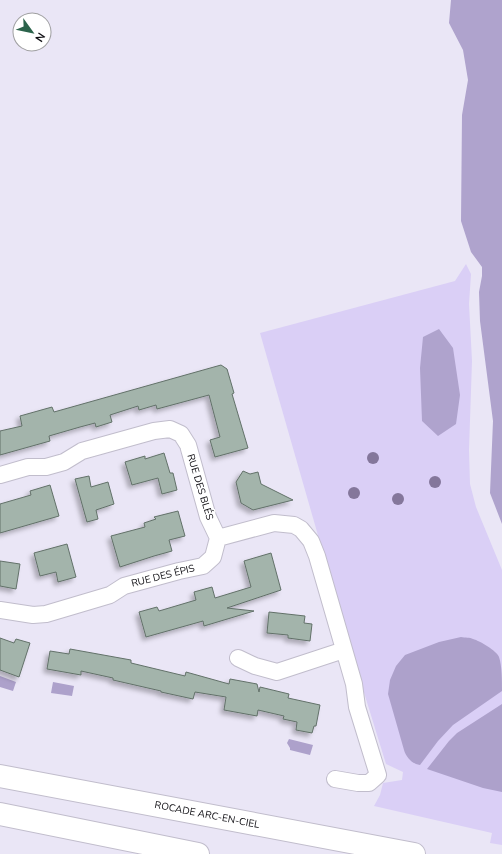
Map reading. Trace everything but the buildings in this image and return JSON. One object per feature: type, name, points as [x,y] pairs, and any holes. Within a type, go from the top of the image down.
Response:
[{"type":"highway","name":"ROCADE ARC-EN-CIEL","points":[[0,776],[414,854]]},
{"type":"highway","points":[[0,814],[198,854]]},
{"type":"street","name":"RUE DES BLÉS","points":[[0,475],[28,467],[46,467],[64,462],[82,451],[154,431],[170,429],[181,434],[188,445],[208,517],[218,538]]},
{"type":"street","points":[[218,538],[274,523],[294,525],[301,529],[311,541],[317,556],[354,684],[357,708],[378,776],[369,783],[358,783],[335,779]]},
{"type":"street","name":"RUE DES ÉPIS","points":[[0,610],[46,614],[110,595],[124,586],[203,566],[213,557],[218,538]]},
{"type":"street","points":[[238,658],[256,666],[277,672],[344,650]]},
{"type":"shaded area","points":[[451,0],[502,0],[502,524],[490,493],[493,421],[480,321],[479,292],[482,267],[471,252],[461,221],[462,115],[468,80],[463,50],[449,23]]},
{"type":"shaded area","points":[[466,264],[471,274],[469,304],[472,361],[469,450],[470,484],[476,507],[502,570],[502,845],[490,843],[492,833],[374,806],[380,795],[383,783],[402,780],[403,772],[386,764],[350,647],[260,333],[455,281]]},
{"type":"shaded area","points":[[439,329],[453,348],[460,395],[456,424],[438,436],[422,421],[420,368],[423,337]]},
{"type":"shaded area","points":[[461,637],[470,638],[480,642],[492,649],[498,655],[501,669],[502,691],[453,725],[438,741],[420,765],[414,763],[406,755],[404,750],[388,694],[390,680],[396,666],[405,655],[439,642]]},
{"type":"shaded area","points":[[0,676],[16,682],[13,691],[0,687]]},
{"type":"shaded area","points":[[53,682],[74,686],[72,696],[51,693]]},
{"type":"shaded area","points":[[502,704],[502,792],[483,788],[427,769],[457,733]]},
{"type":"shaded area","points":[[289,739],[313,745],[310,755],[290,750],[287,743]]}]
